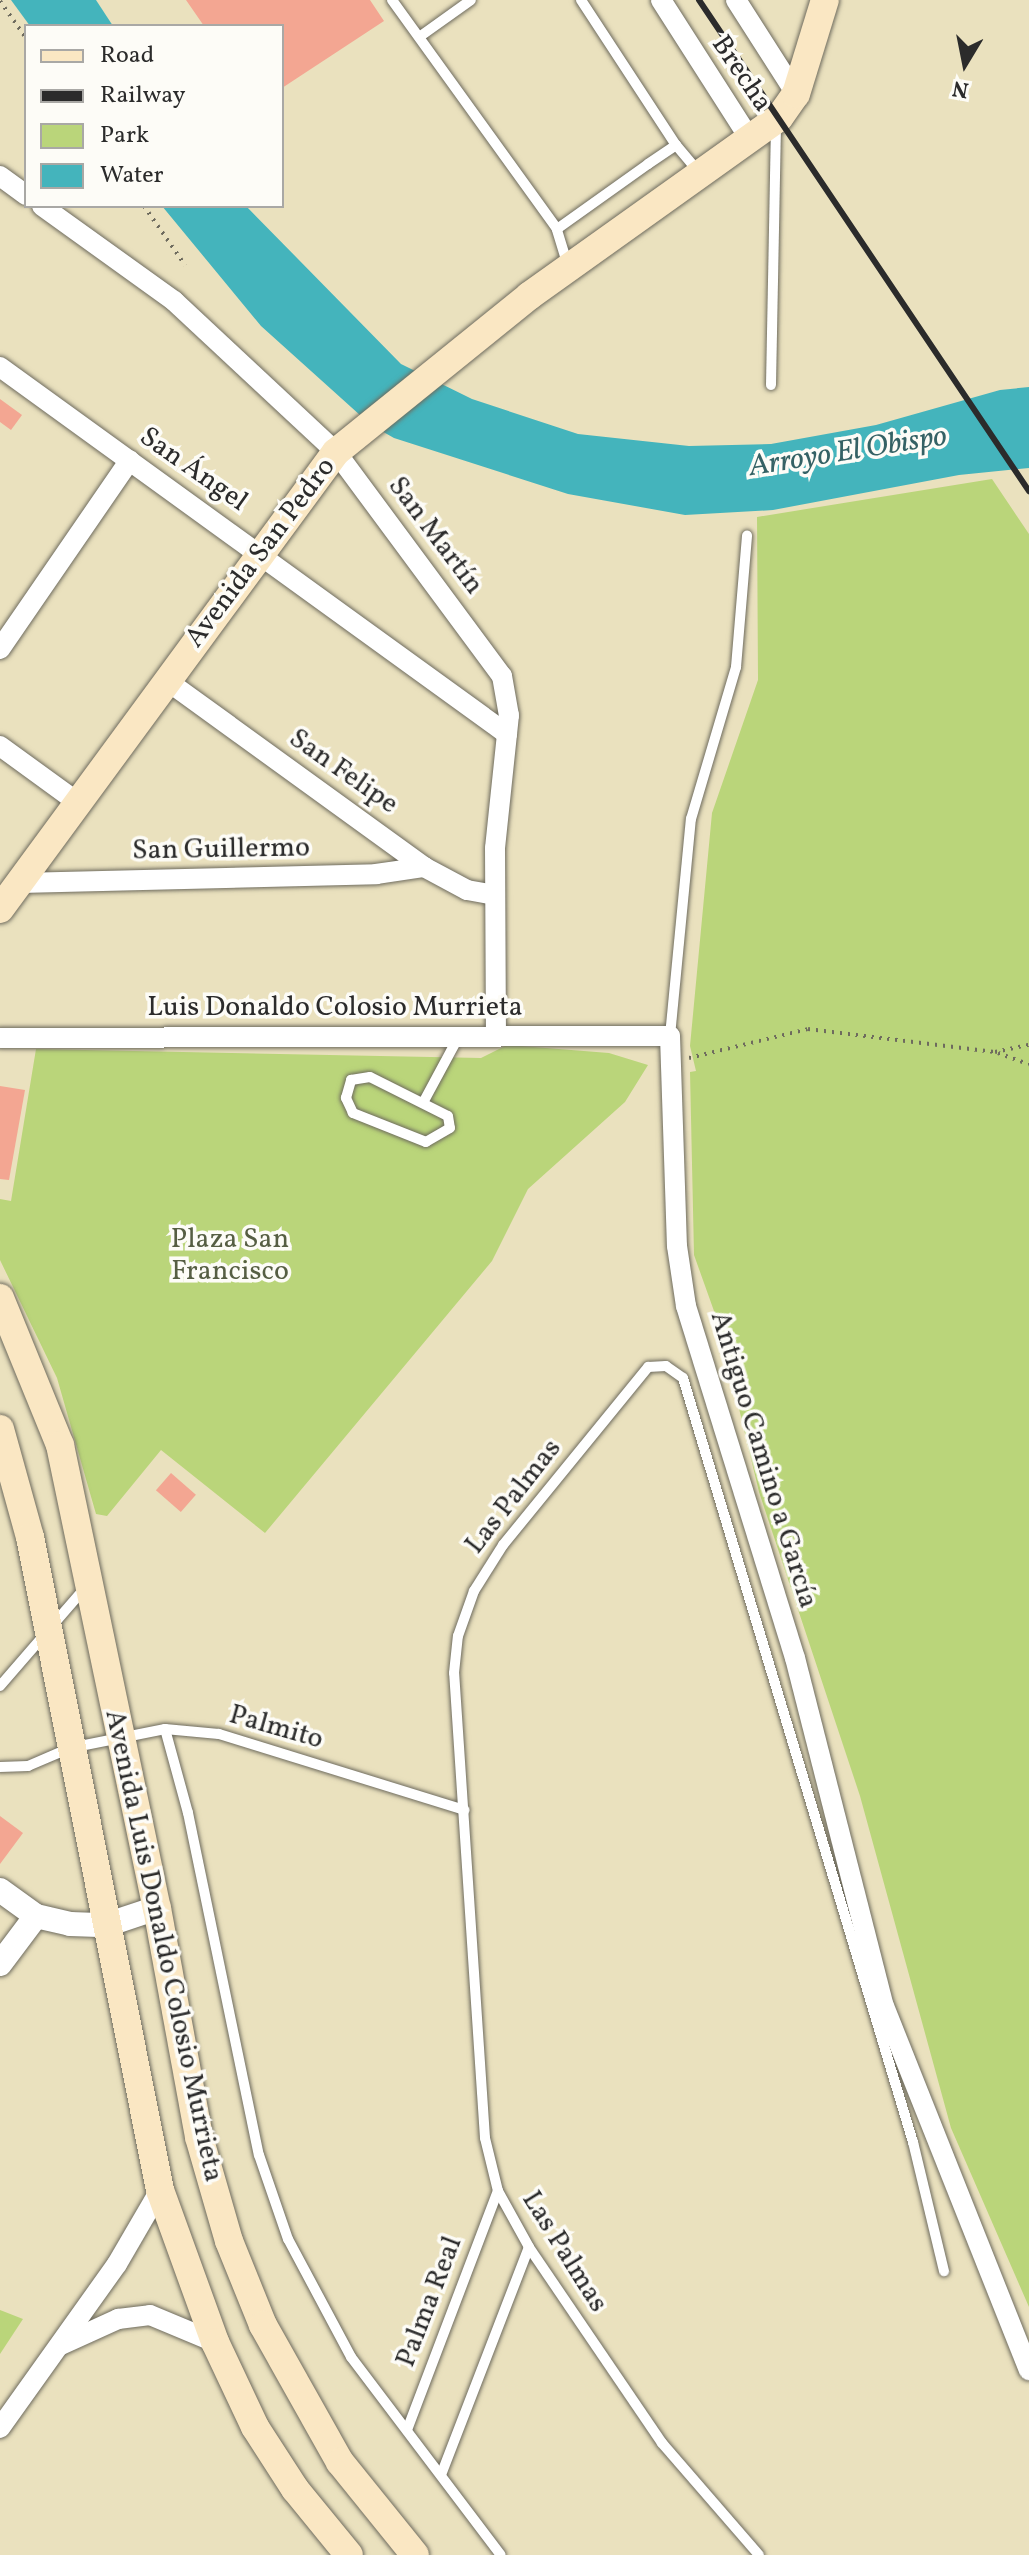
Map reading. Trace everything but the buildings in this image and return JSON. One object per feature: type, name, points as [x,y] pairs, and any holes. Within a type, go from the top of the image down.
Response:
[{"type":"main road","name":"Avenida San Pedro","points":[[0,909],[259,552],[336,452],[529,296],[777,119],[796,94],[825,0]]},
{"type":"main road","name":"Avenida Luis Donaldo Colosio Murrieta","points":[[0,1298],[60,1445],[118,1736],[157,1908],[199,2137],[245,2286],[340,2462],[415,2555]]},
{"type":"main road","name":"Avenida Luis Donaldo Colosio Murrieta","points":[[0,1429],[30,1537],[160,2190],[215,2342],[255,2427],[340,2551]]},
{"type":"street","name":"Brecha","points":[[661,0],[750,139]]},
{"type":"street","points":[[736,0],[796,94]]},
{"type":"street","points":[[0,176],[24,194]]},
{"type":"street","name":"San Martín","points":[[45,208],[174,301],[336,452],[502,676],[507,734],[494,895],[496,1034]]},
{"type":"street","name":"San Ángel","points":[[0,367],[507,734]]},
{"type":"street","points":[[0,649],[130,460]]},
{"type":"street","name":"San Felipe","points":[[166,680],[424,867],[467,890],[494,895]]},
{"type":"street","points":[[0,746],[77,802]]},
{"type":"street","name":"San Guillermo","points":[[20,883],[376,874],[424,867]]},
{"type":"street","name":"Luis Donaldo Colosio Murrieta","points":[[0,1038],[460,1034],[670,1036]]},
{"type":"street","name":"Antiguo Camino a García","points":[[670,1036],[677,1246],[686,1306],[795,1658],[884,2006],[1029,2370]]},
{"type":"street","points":[[0,1890],[36,1916],[70,1924],[106,1925],[157,1908]]},
{"type":"street","points":[[0,1964],[36,1916]]},
{"type":"street","points":[[0,2428],[61,2345],[160,2190]]},
{"type":"street","points":[[61,2345],[118,2319],[150,2315],[215,2342]]},
{"type":"lane","points":[[392,0],[422,35],[557,229],[569,268]]},
{"type":"lane","points":[[422,35],[471,0]]},
{"type":"lane","points":[[581,0],[676,145],[701,174]]},
{"type":"lane","points":[[771,385],[777,119]]},
{"type":"lane","points":[[557,229],[676,145]]},
{"type":"lane","name":"Antiguo Camino a García","points":[[670,1036],[691,819],[736,667],[747,535]]},
{"type":"lane","points":[[424,1101],[460,1034]]},
{"type":"lane","points":[[370,1077],[424,1101],[452,1122],[433,1142],[353,1113],[346,1098],[351,1080],[370,1077]]},
{"type":"lane","name":"Las Palmas","points":[[759,2555],[662,2443],[529,2247],[498,2191],[485,2138],[454,1673],[458,1636],[474,1591],[503,1545],[648,1367],[666,1366],[683,1378],[913,2142],[944,2271]]},
{"type":"lane","points":[[0,1686],[89,1583]]},
{"type":"lane","points":[[165,1729],[188,1813],[259,2155],[283,2225],[325,2316],[501,2555]]},
{"type":"lane","name":"Palmito","points":[[0,1767],[28,1766],[70,1748],[165,1729],[219,1734],[465,1810]]},
{"type":"lane","name":"Palma Real","points":[[407,2430],[498,2191]]},
{"type":"lane","points":[[441,2475],[529,2247]]},
{"type":"path","points":[[0,1],[24,35]]},
{"type":"path","points":[[145,208],[185,265]]},
{"type":"path","points":[[671,1062],[808,1029],[995,1052],[1029,1064]]},
{"type":"path","points":[[995,1052],[1029,1045]]},
{"type":"green space","points":[[992,479],[1029,534],[1029,2307],[951,2128],[860,1796],[759,1492],[719,1325],[694,1255],[690,1072],[696,1071],[690,1046],[712,813],[758,680],[757,517]]},
{"type":"green space","name":"Plaza San Francisco","points":[[507,1045],[609,1053],[648,1065],[625,1102],[528,1189],[492,1261],[265,1533],[161,1450],[107,1516],[96,1514],[57,1378],[0,1260],[0,1199],[11,1201],[36,1049],[481,1058]]},
{"type":"green space","points":[[0,2310],[23,2319],[0,2354]]},
{"type":"water","points":[[11,0],[96,0],[112,24],[29,24]]},
{"type":"water","name":"Arroyo El Obispo","points":[[164,208],[248,208],[401,364],[472,399],[578,434],[689,446],[771,444],[876,425],[1000,390],[1029,387],[1029,468],[959,475],[773,510],[685,515],[568,494],[394,438],[371,425],[261,326]]},
{"type":"railway","points":[[699,0],[1029,491]]}]
